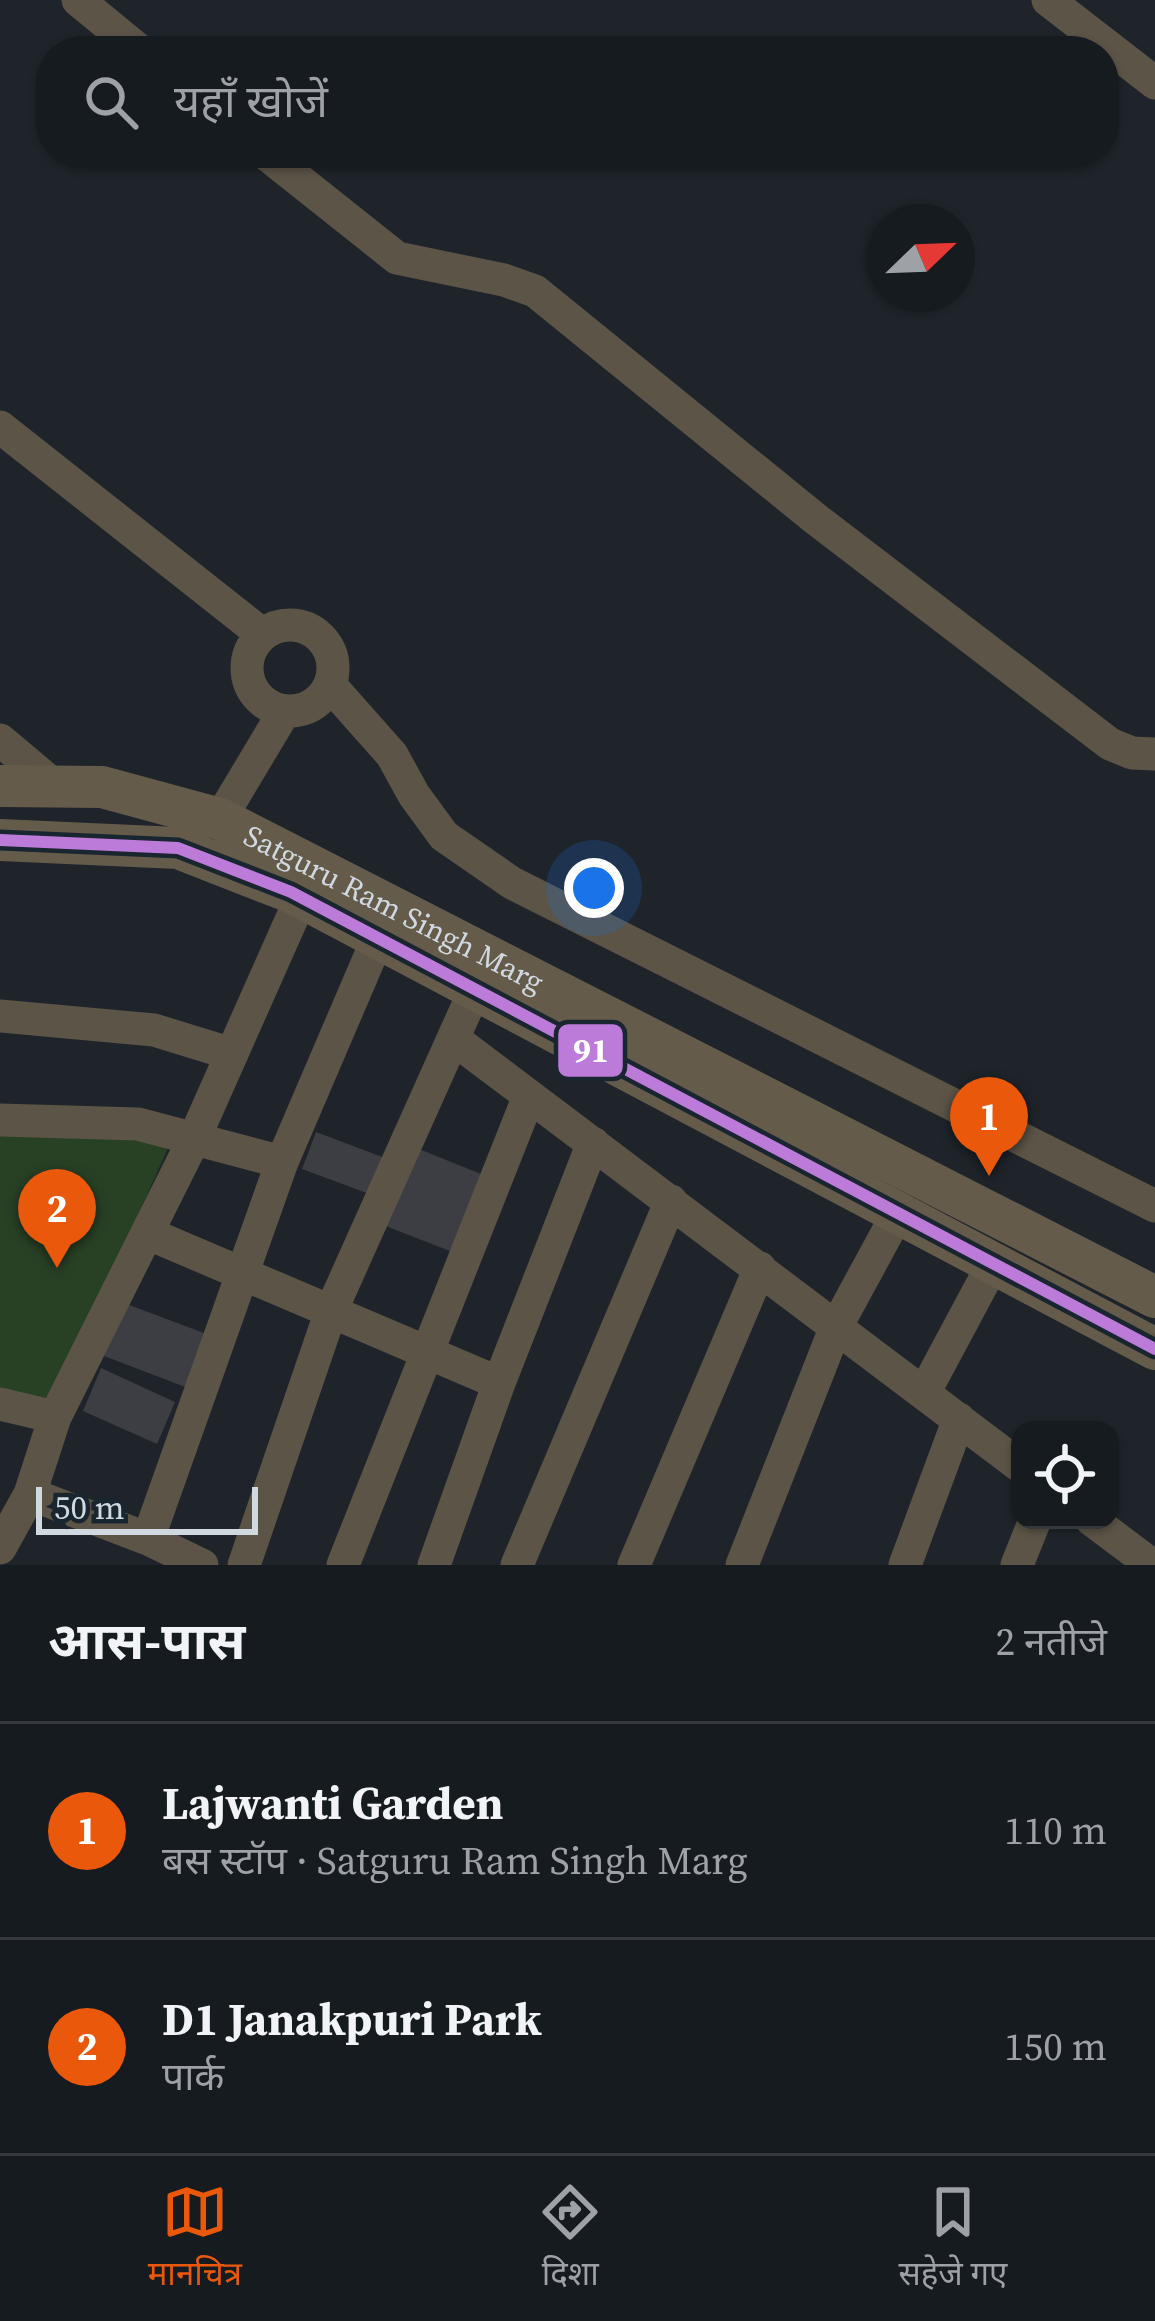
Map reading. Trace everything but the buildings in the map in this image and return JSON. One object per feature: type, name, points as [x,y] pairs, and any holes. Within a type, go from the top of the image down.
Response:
[{"type":"main road","name":"Satguru Ram Singh Marg","points":[[0,786],[101,787],[220,819],[1155,1297]]},
{"type":"main road","name":"Satguru Ram Singh Marg","points":[[0,840],[178,848],[301,898],[1155,1349]]},
{"type":"street","points":[[78,0],[122,36]]},
{"type":"street","points":[[1048,0],[1094,36]]},
{"type":"street","points":[[1119,55],[1155,83]]},
{"type":"street","points":[[284,168],[398,258],[535,291],[817,520],[1110,744],[1155,754]]},
{"type":"street","points":[[0,427],[262,634]]},
{"type":"street","points":[[289,624],[316,633],[332,657],[330,685],[312,706],[284,712],[269,707],[250,687],[247,658],[262,634],[289,624]]},
{"type":"street","points":[[330,685],[392,755],[444,836],[512,883],[1155,1206]]},
{"type":"street","points":[[220,819],[284,712]]},
{"type":"street","points":[[0,740],[56,787]]},
{"type":"street","points":[[0,1548],[30,1494],[55,1417],[194,1139],[301,898]]},
{"type":"street","points":[[148,1539],[282,1162],[378,938]]},
{"type":"street","points":[[244,1565],[332,1311],[475,990]]},
{"type":"street","points":[[0,1016],[154,1030],[232,1054]]},
{"type":"street","points":[[456,1033],[459,1043],[1011,1459]]},
{"type":"street","points":[[343,1565],[530,1096]]},
{"type":"street","points":[[0,1120],[138,1124],[282,1162]]},
{"type":"street","points":[[434,1565],[593,1143]]},
{"type":"street","points":[[518,1565],[671,1201]]},
{"type":"street","points":[[742,1565],[836,1329],[898,1213]]},
{"type":"street","points":[[147,1233],[499,1383]]},
{"type":"street","points":[[924,1394],[994,1264]]},
{"type":"street","points":[[634,1565],[760,1268]]},
{"type":"street","points":[[0,1404],[55,1417]]},
{"type":"street","points":[[905,1565],[958,1419]]},
{"type":"street","points":[[30,1494],[202,1565]]},
{"type":"street","points":[[1017,1565],[1031,1529]]},
{"type":"street","points":[[1104,1529],[1152,1565]]},
{"type":"green space","points":[[0,1133],[134,1136],[169,1146],[53,1404],[0,1391]]},
{"type":"transit line","name":"91","points":[[0,840],[178,848],[291,892],[1155,1349]]},
{"type":"place","name":"Lajwanti Garden","points":[[989,1176]]},
{"type":"place","name":"D1 Janakpuri Park","points":[[57,1268]]}]
